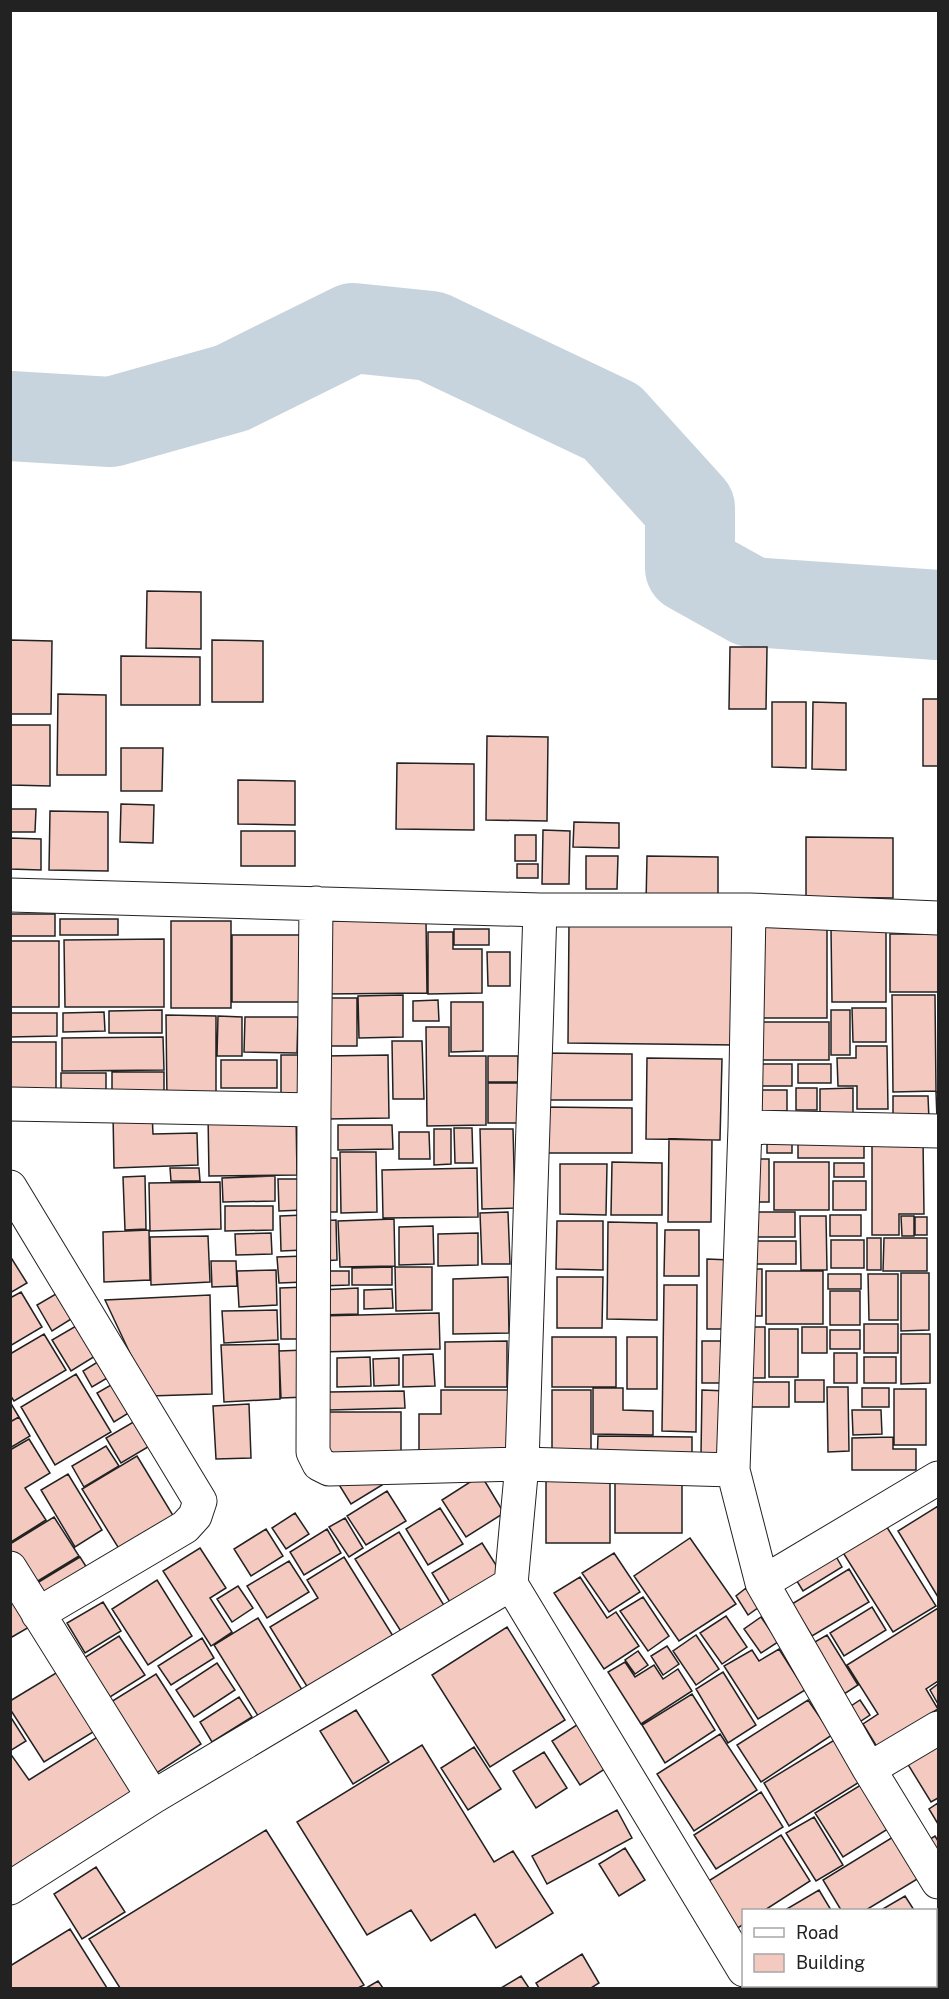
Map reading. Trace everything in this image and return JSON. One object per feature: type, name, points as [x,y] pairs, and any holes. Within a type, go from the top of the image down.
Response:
[{"type":"street","points":[[10,895],[540,910],[749,909],[939,918]]},
{"type":"street","points":[[316,903],[313,1452],[319,1464],[329,1469],[522,1464],[733,1470]]},
{"type":"street","points":[[749,909],[745,1127],[733,1470],[762,1583],[869,1769],[939,1882]]},
{"type":"street","points":[[540,910],[522,1464],[512,1584],[742,1967]]},
{"type":"street","points":[[10,1104],[314,1110]]},
{"type":"street","points":[[745,1127],[939,1131]]},
{"type":"street","points":[[10,1187],[200,1501],[195,1516],[185,1527],[38,1614]]},
{"type":"street","points":[[762,1583],[939,1478]]},
{"type":"street","points":[[10,1568],[153,1797]]},
{"type":"street","points":[[10,1888],[153,1797],[512,1584]]},
{"type":"street","points":[[869,1769],[939,1728]]},
{"type":"building","points":[[147,591],[201,592],[201,649],[146,648]]},
{"type":"building","points":[[10,640],[52,641],[51,714],[10,714]]},
{"type":"building","points":[[212,640],[263,641],[263,702],[212,702]]},
{"type":"building","points":[[730,647],[767,647],[766,709],[729,709]]},
{"type":"building","points":[[121,656],[200,657],[200,705],[121,705]]},
{"type":"building","points":[[58,694],[106,695],[106,775],[57,775]]},
{"type":"building","points":[[923,699],[938,699],[938,766],[923,766]]},
{"type":"building","points":[[772,702],[806,702],[806,768],[772,767]]},
{"type":"building","points":[[813,702],[846,703],[846,770],[812,769]]},
{"type":"building","points":[[10,725],[50,725],[50,786],[10,785]]},
{"type":"building","points":[[487,736],[548,737],[547,821],[486,820]]},
{"type":"building","points":[[121,748],[163,748],[162,791],[121,791]]},
{"type":"building","points":[[397,763],[474,764],[474,830],[396,829]]},
{"type":"building","points":[[238,780],[295,781],[295,825],[238,824]]},
{"type":"building","points":[[121,804],[154,805],[153,843],[120,842]]},
{"type":"building","points":[[10,809],[36,809],[35,832],[10,832]]},
{"type":"building","points":[[50,811],[108,812],[108,871],[49,870]]},
{"type":"building","points":[[574,822],[619,823],[619,848],[573,847]]},
{"type":"building","points":[[543,830],[570,831],[569,884],[542,884]]},
{"type":"building","points":[[241,831],[295,831],[295,866],[241,866]]},
{"type":"building","points":[[515,835],[536,835],[536,861],[515,861]]},
{"type":"building","points":[[806,837],[893,838],[893,898],[806,897]]},
{"type":"building","points":[[10,838],[41,839],[41,870],[10,869]]},
{"type":"building","points":[[586,856],[618,856],[617,889],[586,889]]},
{"type":"building","points":[[647,856],[718,857],[718,905],[646,904]]},
{"type":"building","points":[[517,864],[538,864],[538,878],[517,878]]},
{"type":"building","points":[[10,914],[55,914],[55,936],[10,936]]},
{"type":"building","points":[[60,919],[118,919],[118,935],[60,935]]},
{"type":"building","points":[[426,920],[427,993],[324,994],[324,921]]},
{"type":"building","points":[[759,920],[827,920],[827,1018],[760,1018]]},
{"type":"building","points":[[171,921],[231,921],[231,1008],[171,1008]]},
{"type":"building","points":[[569,923],[736,924],[735,1045],[568,1043]]},
{"type":"building","points":[[454,929],[489,929],[489,945],[454,945]]},
{"type":"building","points":[[831,929],[886,929],[886,1002],[832,1002]]},
{"type":"building","points":[[428,932],[453,932],[453,949],[482,949],[482,993],[428,994]]},
{"type":"building","points":[[890,934],[938,934],[938,992],[890,992]]},
{"type":"building","points":[[232,935],[301,935],[302,1002],[232,1002]]},
{"type":"building","points":[[164,939],[164,1007],[65,1007],[64,940]]},
{"type":"building","points":[[10,941],[59,941],[59,1007],[10,1007]]},
{"type":"building","points":[[487,952],[510,952],[510,986],[488,986]]},
{"type":"building","points":[[403,995],[403,1037],[359,1038],[358,996]]},
{"type":"building","points":[[892,995],[935,995],[936,1091],[893,1092]]},
{"type":"building","points":[[325,998],[357,998],[357,1046],[325,1046]]},
{"type":"building","points":[[438,1000],[439,1021],[413,1021],[413,1001]]},
{"type":"building","points":[[451,1002],[483,1002],[483,1051],[451,1052]]},
{"type":"building","points":[[852,1008],[886,1008],[886,1042],[853,1042]]},
{"type":"building","points":[[162,1010],[162,1033],[109,1033],[109,1011]]},
{"type":"building","points":[[831,1010],[850,1010],[850,1055],[831,1055]]},
{"type":"building","points":[[104,1012],[105,1031],[63,1032],[63,1013]]},
{"type":"building","points":[[10,1013],[57,1013],[57,1036],[10,1037]]},
{"type":"building","points":[[166,1015],[216,1016],[216,1101],[167,1101]]},
{"type":"building","points":[[218,1016],[242,1017],[242,1056],[217,1056]]},
{"type":"building","points":[[245,1017],[298,1017],[297,1053],[244,1052]]},
{"type":"building","points":[[756,1022],[829,1022],[829,1060],[756,1060]]},
{"type":"building","points":[[426,1027],[449,1027],[449,1056],[486,1056],[486,1125],[427,1126]]},
{"type":"building","points":[[163,1037],[164,1070],[62,1071],[62,1038]]},
{"type":"building","points":[[392,1041],[422,1041],[424,1099],[393,1099]]},
{"type":"building","points":[[10,1042],[56,1042],[56,1092],[10,1092]]},
{"type":"building","points":[[856,1046],[887,1046],[888,1109],[857,1109],[857,1086],[838,1086],[837,1058],[856,1058]]},
{"type":"building","points":[[540,1053],[632,1054],[632,1100],[540,1100]]},
{"type":"building","points":[[281,1055],[311,1055],[311,1105],[281,1105]]},
{"type":"building","points":[[388,1055],[389,1118],[327,1119],[326,1056]]},
{"type":"building","points":[[488,1056],[518,1056],[518,1082],[488,1082]]},
{"type":"building","points":[[647,1058],[722,1059],[720,1140],[646,1139]]},
{"type":"building","points":[[221,1060],[277,1060],[277,1088],[221,1088]]},
{"type":"building","points":[[751,1064],[792,1064],[792,1086],[751,1086]]},
{"type":"building","points":[[798,1064],[831,1064],[831,1083],[798,1083]]},
{"type":"building","points":[[112,1072],[164,1072],[164,1100],[112,1101]]},
{"type":"building","points":[[61,1073],[106,1073],[106,1097],[61,1097]]},
{"type":"building","points":[[488,1083],[518,1083],[519,1123],[488,1123]]},
{"type":"building","points":[[796,1088],[817,1088],[817,1110],[796,1110]]},
{"type":"building","points":[[853,1088],[853,1118],[820,1118],[820,1089]]},
{"type":"building","points":[[757,1090],[787,1090],[787,1111],[757,1111]]},
{"type":"building","points":[[936,1092],[938,1092],[938,1119],[937,1119]]},
{"type":"building","points":[[893,1096],[928,1096],[929,1120],[893,1121]]},
{"type":"building","points":[[544,1107],[632,1108],[632,1153],[543,1153]]},
{"type":"building","points":[[152,1112],[153,1134],[197,1133],[198,1165],[114,1168],[113,1114]]},
{"type":"building","points":[[296,1113],[297,1175],[209,1176],[208,1114]]},
{"type":"building","points":[[338,1125],[392,1125],[393,1149],[338,1150]]},
{"type":"building","points":[[454,1128],[472,1128],[473,1163],[455,1163]]},
{"type":"building","points":[[434,1129],[451,1129],[451,1164],[434,1165]]},
{"type":"building","points":[[480,1129],[513,1129],[515,1208],[482,1209]]},
{"type":"building","points":[[399,1132],[429,1132],[430,1159],[399,1159]]},
{"type":"building","points":[[767,1134],[792,1134],[792,1153],[767,1153]]},
{"type":"building","points":[[798,1134],[864,1134],[864,1158],[798,1158]]},
{"type":"building","points":[[669,1139],[712,1140],[711,1222],[668,1222]]},
{"type":"building","points":[[872,1139],[923,1139],[924,1214],[899,1214],[899,1235],[872,1235]]},
{"type":"building","points":[[340,1152],[376,1152],[377,1212],[341,1213]]},
{"type":"building","points":[[319,1158],[337,1158],[337,1212],[319,1212]]},
{"type":"building","points":[[746,1159],[769,1159],[769,1202],[746,1202]]},
{"type":"building","points":[[612,1162],[662,1163],[662,1215],[611,1215]]},
{"type":"building","points":[[774,1162],[829,1162],[829,1210],[774,1210]]},
{"type":"building","points":[[834,1163],[864,1163],[864,1177],[834,1177]]},
{"type":"building","points":[[560,1164],[607,1164],[606,1215],[560,1214]]},
{"type":"building","points":[[170,1168],[199,1168],[200,1181],[171,1181]]},
{"type":"building","points":[[477,1168],[478,1217],[383,1218],[382,1170]]},
{"type":"building","points":[[145,1176],[146,1229],[125,1230],[123,1177]]},
{"type":"building","points":[[275,1176],[275,1201],[223,1202],[222,1178]]},
{"type":"building","points":[[278,1179],[304,1179],[304,1210],[279,1211]]},
{"type":"building","points":[[833,1181],[866,1181],[866,1210],[833,1210]]},
{"type":"building","points":[[220,1182],[221,1229],[150,1231],[149,1183]]},
{"type":"building","points":[[225,1206],[273,1206],[273,1230],[225,1231]]},
{"type":"building","points":[[508,1212],[510,1264],[482,1264],[480,1213]]},
{"type":"building","points":[[748,1212],[795,1212],[795,1237],[748,1237]]},
{"type":"building","points":[[304,1215],[304,1250],[281,1251],[280,1216]]},
{"type":"building","points":[[830,1215],[861,1215],[861,1236],[830,1236]]},
{"type":"building","points":[[800,1216],[826,1216],[827,1270],[801,1270]]},
{"type":"building","points":[[901,1216],[914,1216],[914,1236],[902,1236]]},
{"type":"building","points":[[915,1217],[927,1217],[927,1235],[915,1235]]},
{"type":"building","points":[[394,1219],[395,1266],[340,1267],[338,1221]]},
{"type":"building","points":[[336,1220],[337,1260],[320,1261],[319,1221]]},
{"type":"building","points":[[557,1221],[603,1221],[603,1270],[556,1269]]},
{"type":"building","points":[[608,1222],[657,1223],[657,1320],[607,1319]]},
{"type":"building","points":[[433,1226],[434,1264],[399,1265],[399,1227]]},
{"type":"building","points":[[149,1230],[150,1280],[104,1282],[103,1232]]},
{"type":"building","points":[[665,1230],[699,1230],[699,1276],[664,1276]]},
{"type":"building","points":[[271,1233],[272,1254],[236,1255],[235,1234]]},
{"type":"building","points":[[478,1233],[478,1265],[438,1266],[438,1234]]},
{"type":"building","points":[[208,1236],[210,1282],[151,1285],[150,1237]]},
{"type":"building","points":[[867,1238],[881,1238],[881,1270],[867,1270]]},
{"type":"building","points":[[884,1238],[927,1238],[927,1271],[883,1271]]},
{"type":"building","points":[[831,1240],[864,1240],[864,1268],[831,1268]]},
{"type":"building","points":[[754,1241],[796,1241],[796,1264],[754,1264]]},
{"type":"building","points":[[10,1256],[27,1283],[10,1293]]},
{"type":"building","points":[[304,1256],[305,1282],[279,1283],[277,1257]]},
{"type":"building","points":[[707,1259],[730,1260],[729,1329],[707,1329]]},
{"type":"building","points":[[211,1261],[236,1261],[237,1286],[212,1287]]},
{"type":"building","points":[[392,1267],[392,1285],[352,1285],[352,1268]]},
{"type":"building","points":[[395,1267],[432,1267],[432,1310],[396,1311]]},
{"type":"building","points":[[741,1269],[762,1269],[762,1316],[741,1316]]},
{"type":"building","points":[[276,1270],[277,1305],[239,1307],[237,1271]]},
{"type":"building","points":[[320,1271],[349,1271],[349,1285],[320,1286]]},
{"type":"building","points":[[766,1271],[823,1271],[823,1324],[766,1324]]},
{"type":"building","points":[[901,1273],[929,1273],[929,1330],[901,1331]]},
{"type":"building","points":[[828,1274],[861,1274],[861,1289],[828,1289]]},
{"type":"building","points":[[868,1274],[898,1274],[898,1320],[869,1320]]},
{"type":"building","points":[[508,1277],[509,1333],[453,1334],[453,1279]]},
{"type":"building","points":[[557,1277],[603,1277],[602,1328],[557,1328]]},
{"type":"building","points":[[664,1285],[697,1285],[696,1432],[662,1431]]},
{"type":"building","points":[[306,1287],[308,1339],[281,1339],[280,1288]]},
{"type":"building","points":[[358,1288],[358,1314],[321,1315],[320,1290]]},
{"type":"building","points":[[392,1289],[393,1308],[364,1309],[364,1290]]},
{"type":"building","points":[[61,1291],[76,1316],[52,1331],[37,1305]]},
{"type":"building","points":[[830,1291],[860,1291],[860,1325],[830,1325]]},
{"type":"building","points":[[21,1292],[42,1327],[10,1346],[10,1298]]},
{"type":"building","points":[[210,1295],[212,1394],[150,1396],[105,1300]]},
{"type":"building","points":[[277,1310],[278,1340],[224,1343],[222,1311]]},
{"type":"building","points":[[439,1313],[440,1349],[320,1352],[320,1316]]},
{"type":"building","points":[[88,1319],[105,1350],[71,1371],[52,1340]]},
{"type":"building","points":[[864,1324],[898,1324],[898,1353],[864,1353]]},
{"type":"building","points":[[740,1327],[765,1327],[765,1378],[740,1378]]},
{"type":"building","points":[[802,1327],[827,1327],[827,1353],[802,1353]]},
{"type":"building","points":[[769,1329],[798,1329],[798,1377],[769,1377]]},
{"type":"building","points":[[830,1330],[860,1330],[860,1349],[830,1349]]},
{"type":"building","points":[[44,1334],[66,1370],[14,1401],[10,1395],[10,1354]]},
{"type":"building","points":[[901,1334],[930,1334],[930,1383],[901,1384]]},
{"type":"building","points":[[552,1337],[616,1337],[616,1387],[552,1387]]},
{"type":"building","points":[[627,1337],[657,1337],[657,1389],[627,1389]]},
{"type":"building","points":[[507,1341],[507,1387],[445,1387],[445,1342]]},
{"type":"building","points":[[702,1341],[731,1341],[731,1383],[702,1383]]},
{"type":"building","points":[[279,1344],[280,1399],[224,1402],[221,1345]]},
{"type":"building","points":[[305,1350],[307,1397],[281,1398],[279,1351]]},
{"type":"building","points":[[834,1353],[857,1353],[857,1383],[834,1383]]},
{"type":"building","points":[[433,1354],[435,1386],[403,1387],[403,1355]]},
{"type":"building","points":[[370,1357],[371,1386],[337,1387],[337,1358]]},
{"type":"building","points":[[864,1357],[896,1357],[896,1383],[864,1383]]},
{"type":"building","points":[[104,1358],[114,1374],[92,1387],[83,1371]]},
{"type":"building","points":[[399,1358],[399,1385],[374,1386],[373,1359]]},
{"type":"building","points":[[76,1374],[111,1432],[55,1465],[21,1407]]},
{"type":"building","points":[[795,1380],[824,1380],[824,1402],[795,1402]]},
{"type":"building","points":[[118,1381],[135,1409],[114,1422],[97,1393]]},
{"type":"building","points":[[743,1382],[789,1382],[789,1407],[743,1407]]},
{"type":"building","points":[[827,1387],[848,1387],[849,1451],[828,1452]]},
{"type":"building","points":[[593,1388],[623,1388],[623,1410],[653,1411],[653,1435],[593,1434]]},
{"type":"building","points":[[862,1388],[889,1388],[889,1407],[862,1407]]},
{"type":"building","points":[[894,1389],[926,1389],[926,1445],[894,1445]]},
{"type":"building","points":[[441,1390],[509,1390],[509,1462],[419,1462],[419,1414],[441,1414]]},
{"type":"building","points":[[552,1390],[591,1390],[591,1459],[552,1459]]},
{"type":"building","points":[[702,1390],[727,1391],[727,1456],[701,1455]]},
{"type":"building","points":[[404,1391],[405,1408],[329,1410],[328,1392]]},
{"type":"building","points":[[10,1402],[19,1417],[10,1422]]},
{"type":"building","points":[[249,1404],[251,1458],[216,1459],[213,1406]]},
{"type":"building","points":[[852,1410],[881,1410],[882,1434],[853,1435]]},
{"type":"building","points":[[329,1412],[401,1412],[401,1461],[329,1461]]},
{"type":"building","points":[[19,1417],[30,1436],[10,1448],[10,1422]]},
{"type":"building","points":[[142,1417],[158,1441],[121,1463],[106,1438]]},
{"type":"building","points":[[598,1436],[692,1437],[692,1465],[597,1464]]},
{"type":"building","points":[[893,1437],[893,1449],[916,1449],[916,1470],[852,1470],[852,1438]]},
{"type":"building","points":[[29,1439],[50,1473],[25,1488],[46,1520],[11,1542],[10,1450]]},
{"type":"building","points":[[106,1446],[119,1466],[84,1487],[72,1466]]},
{"type":"building","points":[[137,1456],[180,1527],[126,1560],[82,1489]]},
{"type":"building","points":[[68,1474],[102,1530],[75,1547],[41,1490]]},
{"type":"building","points":[[481,1475],[504,1513],[466,1537],[442,1500]]},
{"type":"building","points":[[374,1476],[382,1485],[351,1504],[338,1483]]},
{"type":"building","points":[[610,1477],[610,1543],[546,1543],[546,1478]]},
{"type":"building","points":[[615,1479],[682,1479],[682,1533],[615,1533]]},
{"type":"building","points":[[387,1491],[406,1521],[366,1545],[347,1516]]},
{"type":"building","points":[[938,1506],[938,1597],[898,1531]]},
{"type":"building","points":[[440,1508],[463,1544],[428,1565],[406,1529]]},
{"type":"building","points":[[295,1513],[309,1534],[286,1549],[272,1528]]},
{"type":"building","points":[[54,1517],[79,1556],[28,1587],[10,1559],[10,1544]]},
{"type":"building","points":[[345,1518],[363,1548],[349,1557],[329,1527]]},
{"type":"building","points":[[885,1524],[936,1606],[893,1632],[842,1551]]},
{"type":"building","points":[[266,1529],[283,1556],[251,1576],[234,1549]]},
{"type":"building","points":[[327,1529],[341,1553],[304,1575],[290,1552]]},
{"type":"building","points":[[399,1532],[445,1607],[402,1633],[355,1559]]},
{"type":"building","points":[[690,1538],[736,1604],[679,1641],[634,1576]]},
{"type":"building","points":[[482,1543],[503,1576],[453,1607],[432,1573]]},
{"type":"building","points":[[200,1548],[226,1588],[210,1598],[232,1632],[211,1646],[163,1571]]},
{"type":"building","points":[[614,1553],[640,1592],[609,1612],[582,1573]]},
{"type":"building","points":[[834,1553],[842,1567],[803,1591],[795,1578]]},
{"type":"building","points":[[80,1557],[94,1579],[51,1606],[37,1583]]},
{"type":"building","points":[[344,1557],[393,1636],[308,1688],[270,1627],[318,1598],[307,1580]]},
{"type":"building","points":[[289,1561],[309,1592],[267,1618],[247,1586]]},
{"type":"building","points":[[849,1569],[869,1602],[812,1636],[792,1604]]},
{"type":"building","points":[[580,1577],[607,1618],[616,1612],[639,1646],[604,1669],[554,1593]]},
{"type":"building","points":[[157,1580],[192,1636],[148,1665],[112,1609]]},
{"type":"building","points":[[238,1586],[253,1608],[232,1622],[217,1599]]},
{"type":"building","points":[[746,1588],[759,1607],[748,1615],[736,1596]]},
{"type":"building","points":[[10,1592],[31,1626],[12,1637],[10,1635]]},
{"type":"building","points":[[643,1597],[669,1636],[648,1651],[620,1611]]},
{"type":"building","points":[[103,1602],[121,1631],[85,1653],[67,1623]]},
{"type":"building","points":[[872,1607],[886,1630],[844,1656],[830,1633]]},
{"type":"building","points":[[938,1608],[938,1681],[926,1689],[938,1709],[877,1747],[863,1724],[878,1714],[847,1665]]},
{"type":"building","points":[[726,1616],[747,1647],[722,1664],[700,1633]]},
{"type":"building","points":[[761,1617],[778,1642],[761,1653],[744,1629]]},
{"type":"building","points":[[258,1618],[304,1693],[260,1719],[214,1645]]},
{"type":"building","points":[[507,1627],[565,1720],[490,1767],[432,1675]]},
{"type":"building","points":[[696,1635],[719,1669],[696,1685],[673,1651]]},
{"type":"building","points":[[827,1635],[858,1685],[838,1698],[806,1647]]},
{"type":"building","points":[[119,1636],[145,1675],[110,1697],[84,1658]]},
{"type":"building","points":[[202,1638],[214,1658],[171,1685],[158,1666]]},
{"type":"building","points":[[667,1646],[679,1664],[663,1675],[651,1656]]},
{"type":"building","points":[[779,1649],[805,1690],[758,1719],[724,1666],[752,1650],[759,1661]]},
{"type":"building","points":[[638,1651],[648,1665],[635,1674],[625,1660]]},
{"type":"building","points":[[625,1662],[635,1677],[654,1665],[663,1679],[678,1669],[692,1691],[641,1724],[608,1672]]},
{"type":"building","points":[[217,1663],[235,1690],[194,1717],[176,1690]]},
{"type":"building","points":[[61,1670],[98,1729],[44,1762],[10,1709],[10,1701]]},
{"type":"building","points":[[723,1672],[756,1725],[728,1743],[696,1689]]},
{"type":"building","points":[[156,1674],[201,1744],[152,1776],[106,1705]]},
{"type":"building","points":[[938,1684],[938,1704],[930,1690]]},
{"type":"building","points":[[692,1694],[715,1730],[665,1763],[642,1725]]},
{"type":"building","points":[[239,1697],[252,1717],[212,1742],[200,1722]]},
{"type":"building","points":[[808,1700],[832,1735],[761,1782],[737,1745]]},
{"type":"building","points":[[860,1700],[870,1715],[855,1725],[845,1710]]},
{"type":"building","points":[[356,1710],[389,1762],[353,1784],[320,1731]]},
{"type":"building","points":[[10,1716],[26,1741],[10,1751]]},
{"type":"building","points":[[586,1719],[614,1763],[580,1785],[552,1741]]},
{"type":"building","points":[[720,1734],[757,1790],[694,1831],[657,1774]]},
{"type":"building","points":[[99,1736],[138,1798],[10,1880],[10,1753],[29,1780]]},
{"type":"building","points":[[938,1737],[938,1798],[931,1802],[904,1758]]},
{"type":"building","points":[[836,1739],[861,1781],[789,1826],[764,1783]]},
{"type":"building","points":[[422,1745],[494,1862],[513,1851],[553,1913],[496,1948],[475,1914],[431,1941],[411,1910],[367,1935],[297,1822]]},
{"type":"building","points":[[474,1747],[501,1789],[468,1810],[441,1768]]},
{"type":"building","points":[[544,1752],[567,1788],[536,1808],[513,1771]]},
{"type":"building","points":[[864,1783],[891,1827],[843,1857],[815,1813]]},
{"type":"building","points":[[761,1792],[783,1827],[716,1869],[694,1835]]},
{"type":"building","points":[[938,1803],[938,1824],[929,1809]]},
{"type":"building","points":[[617,1810],[632,1838],[547,1884],[532,1856]]},
{"type":"building","points":[[814,1817],[843,1865],[816,1881],[786,1833]]},
{"type":"building","points":[[266,1830],[364,1985],[358,1988],[120,1988],[89,1939]]},
{"type":"building","points":[[781,1835],[810,1881],[767,1909],[742,1909],[742,1925],[736,1929],[707,1882]]},
{"type":"building","points":[[935,1836],[938,1841],[938,1868],[922,1844]]},
{"type":"building","points":[[893,1837],[919,1878],[868,1909],[840,1909],[823,1880]]},
{"type":"building","points":[[625,1848],[645,1880],[619,1896],[599,1864]]},
{"type":"building","points":[[96,1867],[125,1912],[82,1939],[54,1894]]},
{"type":"building","points":[[819,1890],[830,1909],[787,1909]]},
{"type":"building","points":[[905,1896],[913,1909],[883,1909]]},
{"type":"building","points":[[70,1929],[107,1988],[10,1988],[10,1966]]},
{"type":"building","points":[[582,1954],[599,1983],[591,1988],[539,1988],[536,1983]]},
{"type":"building","points":[[521,1976],[529,1988],[501,1988]]},
{"type":"building","points":[[378,1981],[383,1988],[366,1988]]},
{"type":"building","points":[[767,1987],[810,1987],[807,1988]]},
{"type":"building","points":[[879,1987],[880,1988],[816,1988]]},
{"type":"waterway","points":[[10,416],[111,422],[232,388],[353,328],[431,336],[612,422],[690,508],[690,568],[751,602],[938,615]]}]
